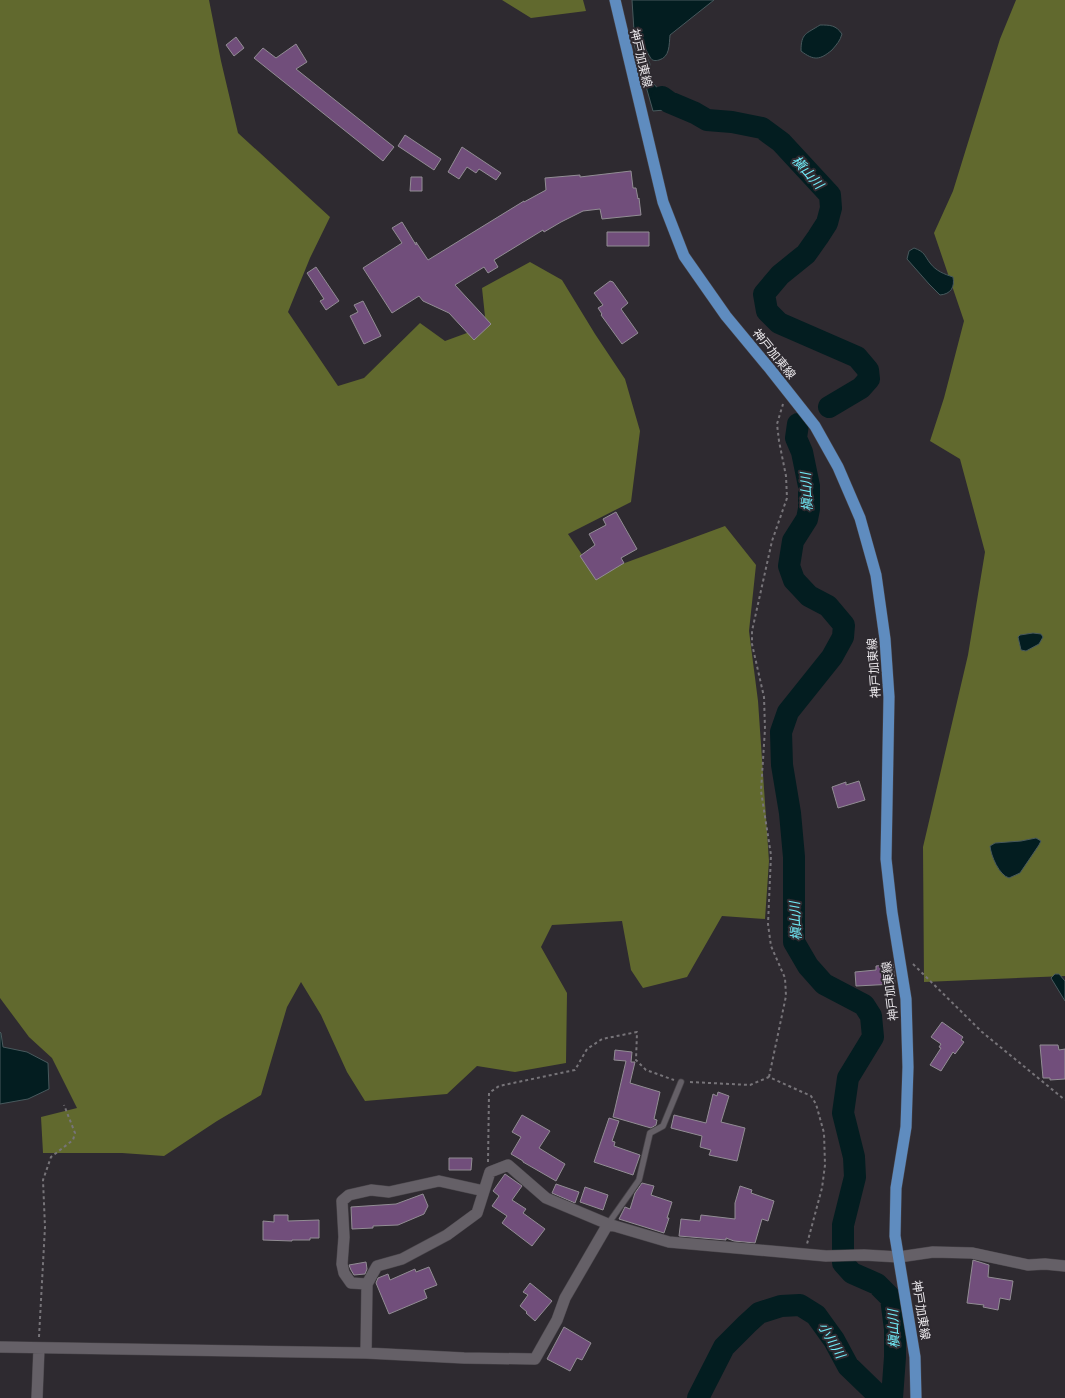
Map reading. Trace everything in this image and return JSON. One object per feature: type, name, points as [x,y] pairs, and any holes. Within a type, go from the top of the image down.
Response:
[{"type":"main road","name":"神戸加東線","points":[[614,0],[663,202],[684,256],[726,316],[815,426],[838,467],[860,518],[876,575],[885,640],[889,697],[886,859],[892,912],[906,999],[908,1067],[906,1127],[896,1188],[896,1236],[915,1357],[916,1398]]},
{"type":"street","points":[[366,1353],[367,1284],[377,1266],[402,1259],[447,1235],[477,1213],[490,1172],[508,1165],[546,1198],[608,1224],[669,1242],[826,1256],[864,1255],[899,1257],[933,1252],[972,1253],[1028,1265],[1045,1264],[1065,1266]]},
{"type":"street","points":[[367,1284],[351,1283],[344,1273],[342,1264],[344,1237],[342,1201],[349,1195],[371,1190],[389,1192],[439,1181],[484,1190]]},
{"type":"street","points":[[0,1347],[366,1353],[464,1358],[535,1359],[557,1320],[565,1298],[608,1224]]},
{"type":"street","points":[[37,1398],[38,1348]]},
{"type":"lane","points":[[608,1224],[639,1180],[650,1133],[663,1126],[681,1082]]},
{"type":"path","points":[[769,1077],[786,996],[785,978],[772,946],[768,924],[771,855],[761,791],[765,729],[764,697],[752,644],[752,631],[772,541],[787,498],[786,476],[777,424],[782,404],[789,393]]},
{"type":"path","points":[[900,962],[912,964],[982,1032],[1065,1100]]},
{"type":"path","points":[[490,1172],[488,1164],[489,1093],[499,1086],[575,1070],[587,1048],[602,1039],[637,1032],[636,1060],[646,1070],[681,1082],[750,1085],[769,1077],[811,1096],[816,1104],[824,1134],[825,1165],[822,1188],[804,1254]]},
{"type":"path","points":[[38,1348],[45,1227],[43,1180],[51,1157],[74,1140],[75,1133],[64,1105]]},
{"type":"green space","points":[[0,0],[209,0],[221,61],[238,133],[330,217],[310,258],[288,312],[338,386],[364,378],[420,323],[445,341],[486,326],[482,288],[530,262],[562,280],[625,379],[640,431],[631,502],[568,534],[595,574],[725,526],[756,565],[749,631],[758,701],[769,861],[765,919],[722,916],[687,977],[643,988],[631,970],[622,921],[552,925],[541,947],[567,993],[566,1063],[515,1072],[477,1066],[447,1094],[365,1101],[347,1072],[321,1015],[301,982],[287,1007],[261,1095],[217,1121],[164,1156],[122,1153],[43,1153],[41,1117],[77,1108],[52,1058],[29,1037],[0,998]]},
{"type":"green space","points":[[502,0],[583,0],[586,11],[531,18]]},
{"type":"green space","points":[[1016,0],[1065,0],[1065,976],[924,982],[923,847],[968,655],[985,552],[960,459],[930,441],[944,398],[964,321],[934,233],[953,191],[1000,39]]},
{"type":"water","points":[[632,0],[714,0],[670,35],[667,53],[659,60],[656,61],[652,59],[640,37],[638,38],[650,64],[649,73],[651,80],[655,86],[668,95],[690,105],[686,113],[676,109],[653,111],[632,37],[634,31]]},
{"type":"water","points":[[820,25],[832,26],[842,34],[832,50],[824,56],[813,58],[801,51],[801,45],[803,37],[808,32]]},
{"type":"water","points":[[914,248],[922,252],[932,266],[953,277],[953,287],[949,292],[940,295],[907,259],[909,251]]},
{"type":"water","points":[[1033,633],[1041,634],[1043,637],[1039,644],[1026,651],[1021,650],[1018,637],[1020,635]]},
{"type":"water","points":[[1036,838],[1041,841],[1020,873],[1009,878],[1005,876],[996,865],[990,846],[995,843]]},
{"type":"water","points":[[1055,974],[1059,974],[1065,981],[1065,1001],[1051,978]]},
{"type":"water","points":[[0,1032],[3,1047],[27,1052],[48,1063],[49,1089],[28,1099],[0,1104]]},
{"type":"building","points":[[236,37],[244,48],[234,56],[226,45]]},
{"type":"building","points":[[296,44],[307,62],[296,69],[394,147],[383,161],[254,58],[263,48],[276,58]]},
{"type":"building","points":[[405,135],[441,159],[434,170],[398,146]]},
{"type":"building","points":[[462,147],[501,173],[496,180],[479,169],[476,173],[467,167],[459,179],[448,172]]},
{"type":"building","points":[[631,171],[633,188],[636,188],[638,199],[639,198],[641,215],[602,219],[600,209],[583,211],[544,232],[543,230],[494,260],[498,267],[488,273],[484,267],[455,285],[491,324],[474,340],[449,313],[423,301],[419,296],[392,313],[363,268],[402,243],[392,228],[402,222],[416,245],[416,242],[428,260],[524,201],[546,190],[545,178],[580,175],[580,177]]},
{"type":"building","points":[[411,177],[422,177],[422,191],[410,191]]},
{"type":"building","points":[[607,232],[649,232],[649,246],[607,246]]},
{"type":"building","points":[[316,267],[339,301],[326,310],[320,301],[324,299],[307,273]]},
{"type":"building","points":[[610,281],[613,282],[628,303],[621,309],[638,333],[622,344],[601,315],[602,314],[598,308],[603,305],[594,293]]},
{"type":"building","points":[[363,301],[381,336],[364,344],[350,316],[358,312],[354,305]]},
{"type":"building","points":[[616,512],[637,549],[621,558],[624,563],[596,580],[580,556],[595,545],[589,534],[606,525],[603,519]]},
{"type":"building","points":[[859,781],[865,800],[838,808],[832,787],[846,782],[846,785]]},
{"type":"building","points":[[893,964],[895,984],[856,986],[855,972],[876,970],[876,966]]},
{"type":"building","points":[[942,1022],[963,1037],[961,1040],[964,1042],[955,1054],[953,1052],[941,1071],[930,1065],[941,1048],[939,1047],[941,1044],[931,1037]]},
{"type":"building","points":[[1040,1045],[1058,1045],[1059,1050],[1065,1049],[1065,1079],[1050,1080],[1050,1078],[1043,1078]]},
{"type":"building","points":[[615,1050],[632,1052],[631,1062],[635,1062],[630,1083],[660,1092],[654,1119],[657,1120],[656,1125],[651,1128],[613,1117],[626,1061],[614,1060]]},
{"type":"building","points":[[718,1092],[729,1096],[721,1122],[745,1128],[737,1161],[709,1155],[711,1150],[700,1147],[702,1136],[671,1128],[674,1115],[706,1123],[713,1094],[717,1096]]},
{"type":"building","points":[[522,1115],[550,1131],[539,1148],[565,1164],[556,1181],[511,1154],[521,1137],[512,1132]]},
{"type":"building","points":[[609,1118],[619,1121],[612,1141],[615,1142],[614,1146],[640,1155],[633,1175],[594,1162]]},
{"type":"building","points":[[449,1158],[472,1158],[471,1170],[449,1170]]},
{"type":"building","points":[[505,1174],[522,1186],[512,1200],[526,1209],[523,1213],[545,1229],[532,1246],[502,1223],[507,1216],[492,1206],[499,1196],[493,1191]]},
{"type":"building","points":[[642,1183],[654,1186],[651,1195],[672,1202],[664,1233],[619,1219],[625,1207],[630,1209],[635,1193]]},
{"type":"building","points":[[556,1184],[579,1192],[575,1203],[552,1193]]},
{"type":"building","points":[[740,1186],[752,1190],[751,1193],[774,1201],[768,1221],[762,1219],[755,1243],[734,1241],[726,1238],[726,1240],[679,1236],[681,1219],[700,1221],[701,1215],[735,1219],[735,1203]]},
{"type":"building","points":[[585,1187],[608,1195],[603,1210],[580,1202]]},
{"type":"building","points":[[423,1194],[428,1206],[424,1214],[398,1225],[352,1229],[351,1207],[396,1204]]},
{"type":"building","points":[[274,1215],[288,1215],[288,1221],[319,1220],[319,1238],[292,1241],[263,1240],[263,1221],[274,1222]]},
{"type":"building","points":[[973,1260],[989,1265],[988,1277],[1013,1281],[1010,1300],[1000,1298],[998,1310],[983,1307],[984,1305],[967,1303]]},
{"type":"building","points":[[366,1262],[367,1269],[365,1274],[354,1275],[349,1265]]},
{"type":"building","points":[[429,1267],[437,1285],[424,1290],[427,1298],[389,1314],[376,1283],[378,1278],[388,1274],[390,1280],[415,1269],[416,1272]]},
{"type":"building","points":[[530,1283],[552,1301],[535,1321],[520,1306],[528,1295],[523,1292]]},
{"type":"building","points":[[564,1327],[591,1343],[582,1360],[577,1358],[570,1371],[547,1359]]},
{"type":"waterway","name":"槇山川","points":[[662,97],[669,102],[707,120],[732,122],[762,128],[781,142],[830,195],[831,208],[827,223],[818,237],[806,254],[780,275],[764,294],[767,311],[779,323],[857,357],[868,370],[869,379],[861,388],[829,407]]},
{"type":"waterway","name":"槇山川","points":[[798,424],[796,438],[802,452],[809,486],[809,509],[807,519],[793,541],[789,566],[794,580],[809,596],[828,606],[844,625],[843,637],[832,657],[788,712],[781,732],[782,765],[790,813],[794,857],[794,942],[808,966],[824,984],[864,1005],[871,1016],[873,1037],[848,1078],[843,1113],[854,1157],[855,1177],[843,1225],[843,1263],[852,1273],[877,1284],[891,1298],[895,1329],[895,1357],[892,1398]]},
{"type":"waterway","name":"小川川","points":[[698,1398],[724,1347],[759,1313],[781,1306],[800,1305],[816,1315],[834,1340],[848,1366],[881,1398]]}]
